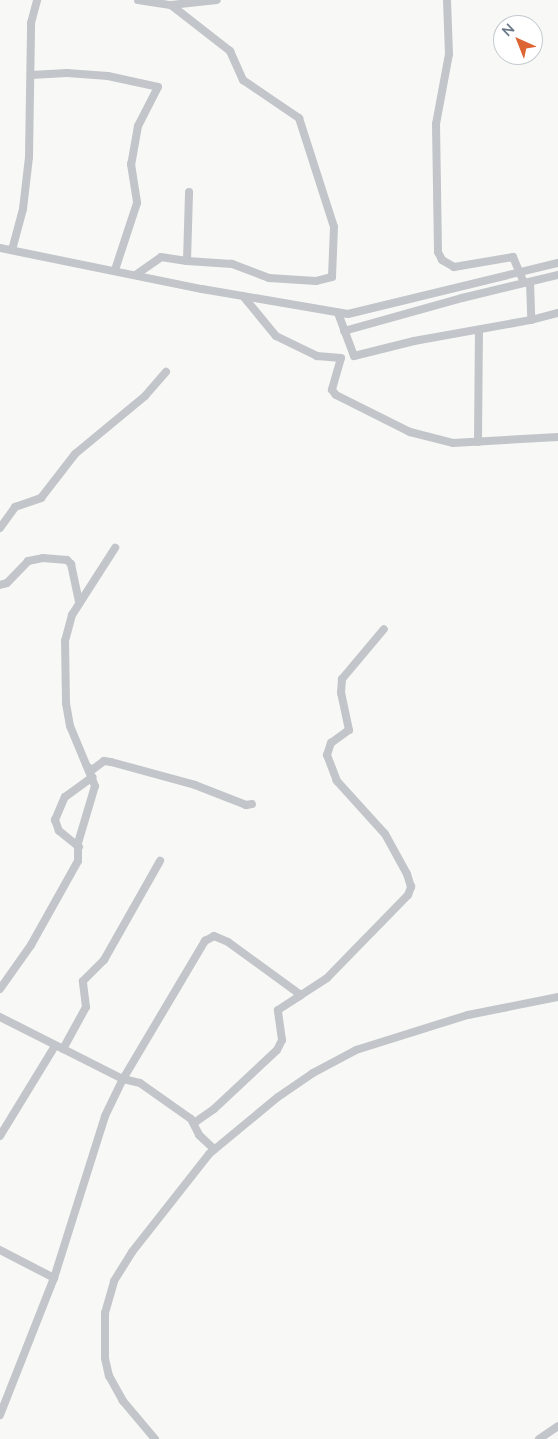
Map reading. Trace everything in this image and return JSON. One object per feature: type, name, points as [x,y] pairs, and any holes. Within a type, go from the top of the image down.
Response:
[{"type":"street","points":[[12,250],[23,208],[29,157],[30,22],[37,0]]},
{"type":"street","points":[[138,0],[171,5],[217,0]]},
{"type":"street","points":[[447,0],[449,54],[436,124],[438,252],[442,260],[454,267],[468,267],[513,256],[527,283],[532,320]]},
{"type":"street","points":[[137,274],[161,257],[232,264],[269,278],[316,281],[332,277],[334,227],[300,118],[243,80],[230,51],[171,5]]},
{"type":"street","points":[[31,75],[67,72],[108,76],[158,87],[138,126],[131,164],[137,203],[115,270]]},
{"type":"street","points":[[187,261],[189,192]]},
{"type":"street","points":[[0,248],[338,313],[361,312],[558,263]]},
{"type":"street","points":[[344,331],[558,275]]},
{"type":"street","points":[[243,296],[276,336],[317,356],[341,358],[332,390],[342,399],[420,436],[453,443],[558,437]]},
{"type":"street","points":[[338,313],[354,356],[414,341],[479,332],[558,313]]},
{"type":"street","points":[[478,442],[479,332]]},
{"type":"street","points":[[0,528],[15,507],[41,498],[76,454],[145,396],[166,372]]},
{"type":"street","points":[[0,989],[31,945],[75,868],[78,846],[92,803],[93,777],[73,737],[66,703],[65,641],[79,603],[115,548]]},
{"type":"street","points":[[0,585],[7,583],[28,561],[43,558],[67,560],[71,564],[79,603]]},
{"type":"street","points":[[194,1123],[225,1099],[277,1050],[282,1040],[278,1010],[318,986],[349,957],[410,891],[407,874],[382,829],[337,780],[327,754],[331,743],[349,730],[341,693],[342,680],[384,629]]},
{"type":"street","points":[[87,766],[92,770],[104,761],[111,762],[195,785],[246,805],[252,804]]},
{"type":"street","points":[[78,846],[59,831],[55,820],[65,797],[93,777]]},
{"type":"street","points":[[0,1136],[84,1010],[83,981],[104,960],[160,861]]},
{"type":"street","points":[[0,1416],[54,1278],[98,1135],[123,1078],[210,937],[228,942],[301,995]]},
{"type":"street","points":[[156,1439],[123,1401],[109,1376],[105,1353],[105,1313],[114,1281],[132,1252],[169,1202],[214,1149],[285,1092],[313,1073],[356,1050],[468,1015],[558,997]]},
{"type":"street","points":[[0,1017],[123,1078],[140,1082],[194,1123],[199,1135],[214,1149]]},
{"type":"street","points":[[0,1250],[54,1278]]},
{"type":"street","points":[[539,1439],[558,1426]]}]
